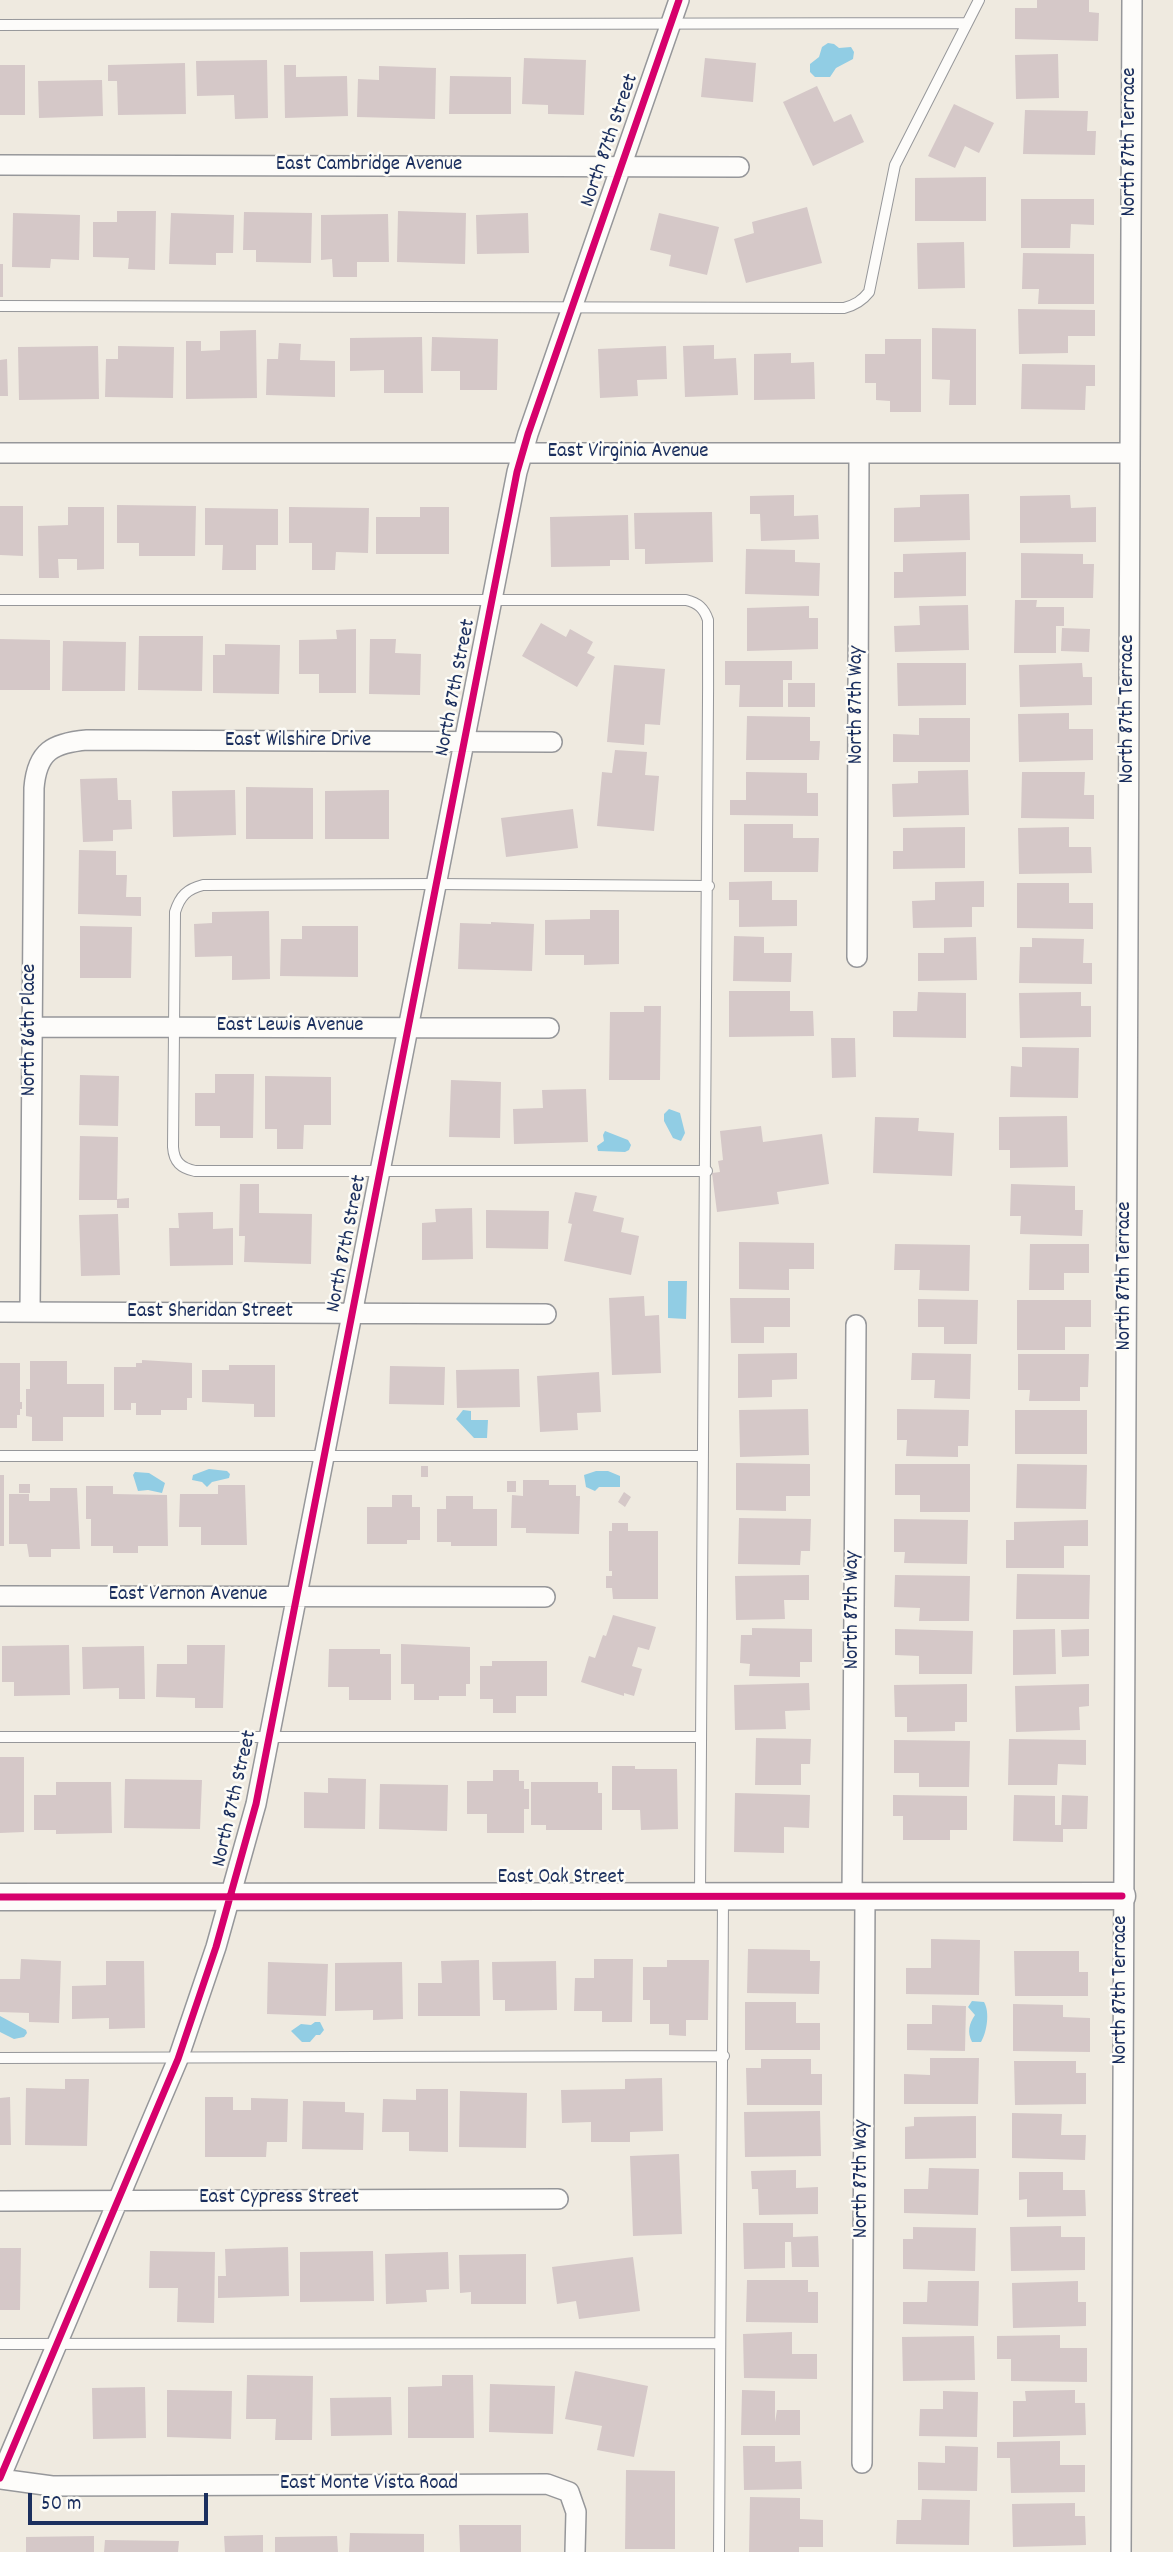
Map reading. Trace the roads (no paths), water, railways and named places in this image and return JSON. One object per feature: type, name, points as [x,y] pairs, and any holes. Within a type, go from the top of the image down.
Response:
[{"type":"street","name":"North 87th Street","points":[[0,2479],[178,2059],[231,1896],[256,1804],[522,453],[679,0]]},
{"type":"street","name":"North 87th Terrace","points":[[1121,2552],[1132,0]]},
{"type":"street","name":"East Cambridge Avenue","points":[[0,165],[738,167]]},
{"type":"street","name":"East Virginia Avenue","points":[[0,453],[1130,453]]},
{"type":"street","name":"North 87th Way","points":[[858,957],[859,453]]},
{"type":"street","name":"East Wilshire Drive","points":[[47,752],[59,744],[87,740],[552,742]]},
{"type":"street","name":"North 86th Place","points":[[30,1312],[34,788],[39,763],[47,752]]},
{"type":"street","name":"East Lewis Avenue","points":[[31,1027],[549,1027]]},
{"type":"street","name":"East Sheridan Street","points":[[0,1312],[546,1314]]},
{"type":"street","name":"North 87th Way","points":[[856,1325],[862,2463]]},
{"type":"street","name":"East Vernon Avenue","points":[[0,1596],[545,1597]]},
{"type":"street","name":"East Oak Street","points":[[0,1896],[1122,1896]]},
{"type":"street","name":"East Cypress Street","points":[[0,2201],[558,2199]]},
{"type":"street","name":"East Monte Vista Road","points":[[0,2479],[52,2486],[547,2484],[569,2492],[576,2512],[576,2552]]},
{"type":"lane","points":[[0,306],[844,308],[863,300],[869,292],[895,165],[978,0]]},
{"type":"lane","points":[[0,24],[967,23]]},
{"type":"lane","points":[[0,600],[686,600],[701,606],[708,620],[707,1171],[701,1456],[700,1737],[724,2056],[719,2552]]},
{"type":"lane","points":[[707,1171],[195,1171],[179,1164],[173,1147],[175,912],[184,893],[193,888],[204,885],[436,884],[709,886]]},
{"type":"lane","points":[[0,1456],[701,1456]]},
{"type":"lane","points":[[0,1737],[700,1737]]},
{"type":"lane","points":[[0,2058],[724,2056]]},
{"type":"lane","points":[[0,2344],[720,2343]]},
{"type":"water","points":[[828,43],[839,48],[851,47],[854,52],[853,59],[836,68],[830,77],[815,77],[810,72],[810,64],[819,57],[822,47]]},
{"type":"water","points":[[669,1109],[680,1113],[685,1133],[681,1141],[673,1138],[664,1121],[664,1114]]},
{"type":"water","points":[[605,1131],[628,1140],[631,1145],[629,1150],[598,1151],[597,1146],[604,1141]]},
{"type":"water","points":[[668,1281],[687,1281],[686,1319],[668,1318]]},
{"type":"water","points":[[463,1410],[471,1411],[471,1420],[488,1420],[487,1438],[474,1438],[456,1419]]},
{"type":"water","points":[[209,1469],[227,1471],[229,1478],[212,1482],[207,1487],[202,1482],[192,1480],[193,1475]]},
{"type":"water","points":[[608,1471],[620,1476],[620,1487],[599,1487],[595,1491],[586,1487],[584,1475]]},
{"type":"water","points":[[135,1472],[149,1473],[165,1483],[162,1493],[138,1491],[133,1475]]},
{"type":"water","points":[[972,2001],[984,2002],[986,2006],[987,2022],[981,2042],[972,2042],[969,2031],[975,2015],[968,2007]]},
{"type":"water","points":[[0,2016],[27,2033],[24,2037],[14,2039],[0,2032]]},
{"type":"water","points":[[320,2022],[324,2030],[310,2042],[302,2042],[291,2031],[301,2024],[311,2025]]}]
